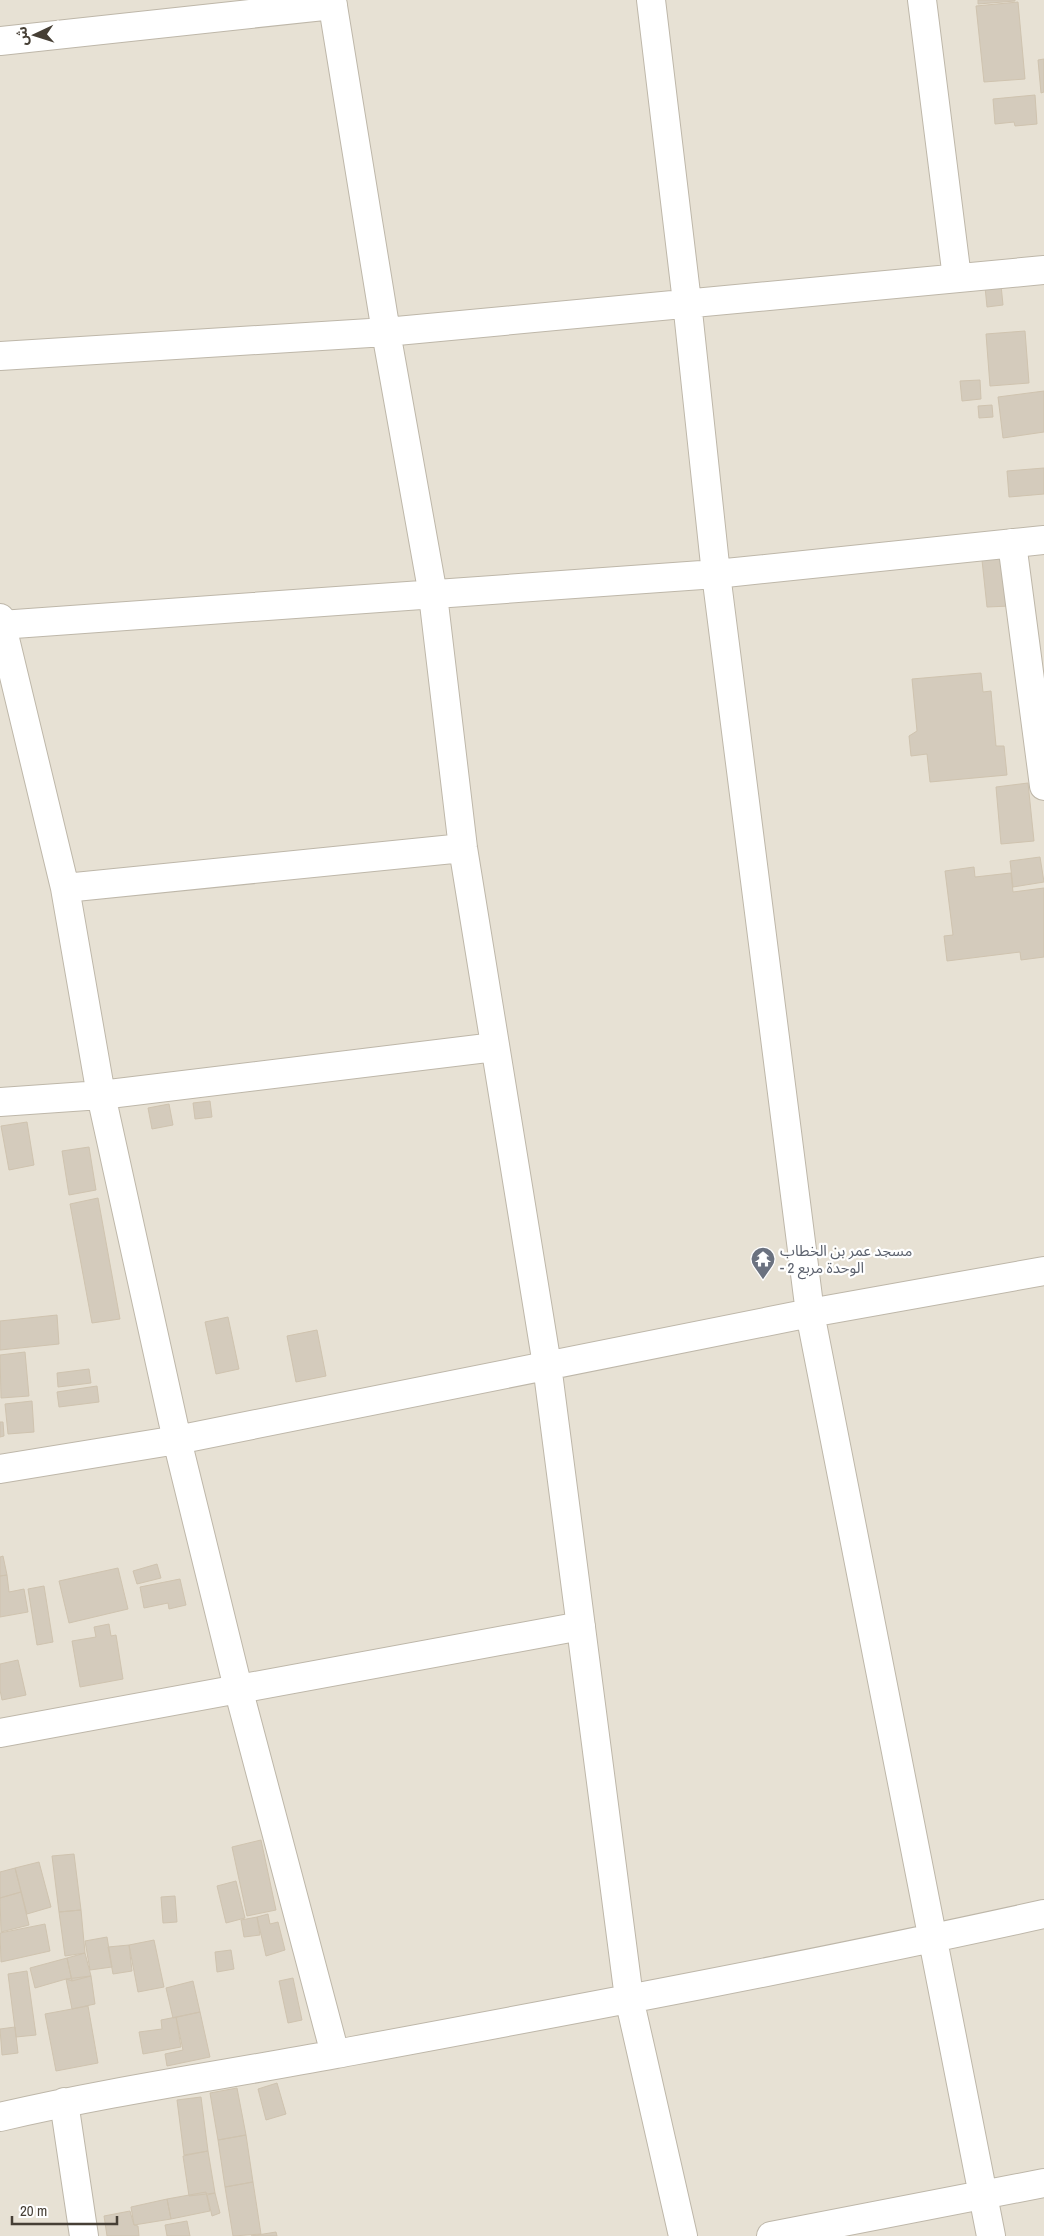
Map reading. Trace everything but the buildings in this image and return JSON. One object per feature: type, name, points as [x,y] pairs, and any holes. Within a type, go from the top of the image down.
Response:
[{"type":"street","points":[[651,0],[687,302],[716,574],[810,1313],[991,2236]]},
{"type":"street","points":[[922,0],[957,278]]},
{"type":"street","points":[[0,41],[333,3],[386,332],[433,595],[463,848],[547,1365],[629,1998],[683,2236]]},
{"type":"street","points":[[0,356],[386,332],[687,302],[1044,270]]},
{"type":"street","points":[[335,2054],[238,1688],[177,1440],[101,1095],[65,888],[1,622],[433,595],[716,574],[1044,540]]},
{"type":"street","points":[[1012,543],[1044,786]]},
{"type":"street","points":[[65,888],[463,848]]},
{"type":"street","points":[[0,1102],[101,1095],[495,1047]]},
{"type":"street","points":[[0,1469],[177,1440],[810,1313],[1044,1271]]},
{"type":"street","points":[[0,1733],[581,1626]]},
{"type":"street","points":[[0,2117],[64,2102],[335,2054],[629,1998],[933,1938],[1044,1914]]},
{"type":"street","points":[[64,2102],[84,2236]]},
{"type":"street","points":[[771,2236],[1044,2183]]},
{"type":"shaded area","points":[[0,0],[1044,0],[1044,2236],[0,2236]]},
{"type":"place","name":"مسجد عمر بن الخطاب - الوحدة مربع 2","points":[[763,1280]]}]
